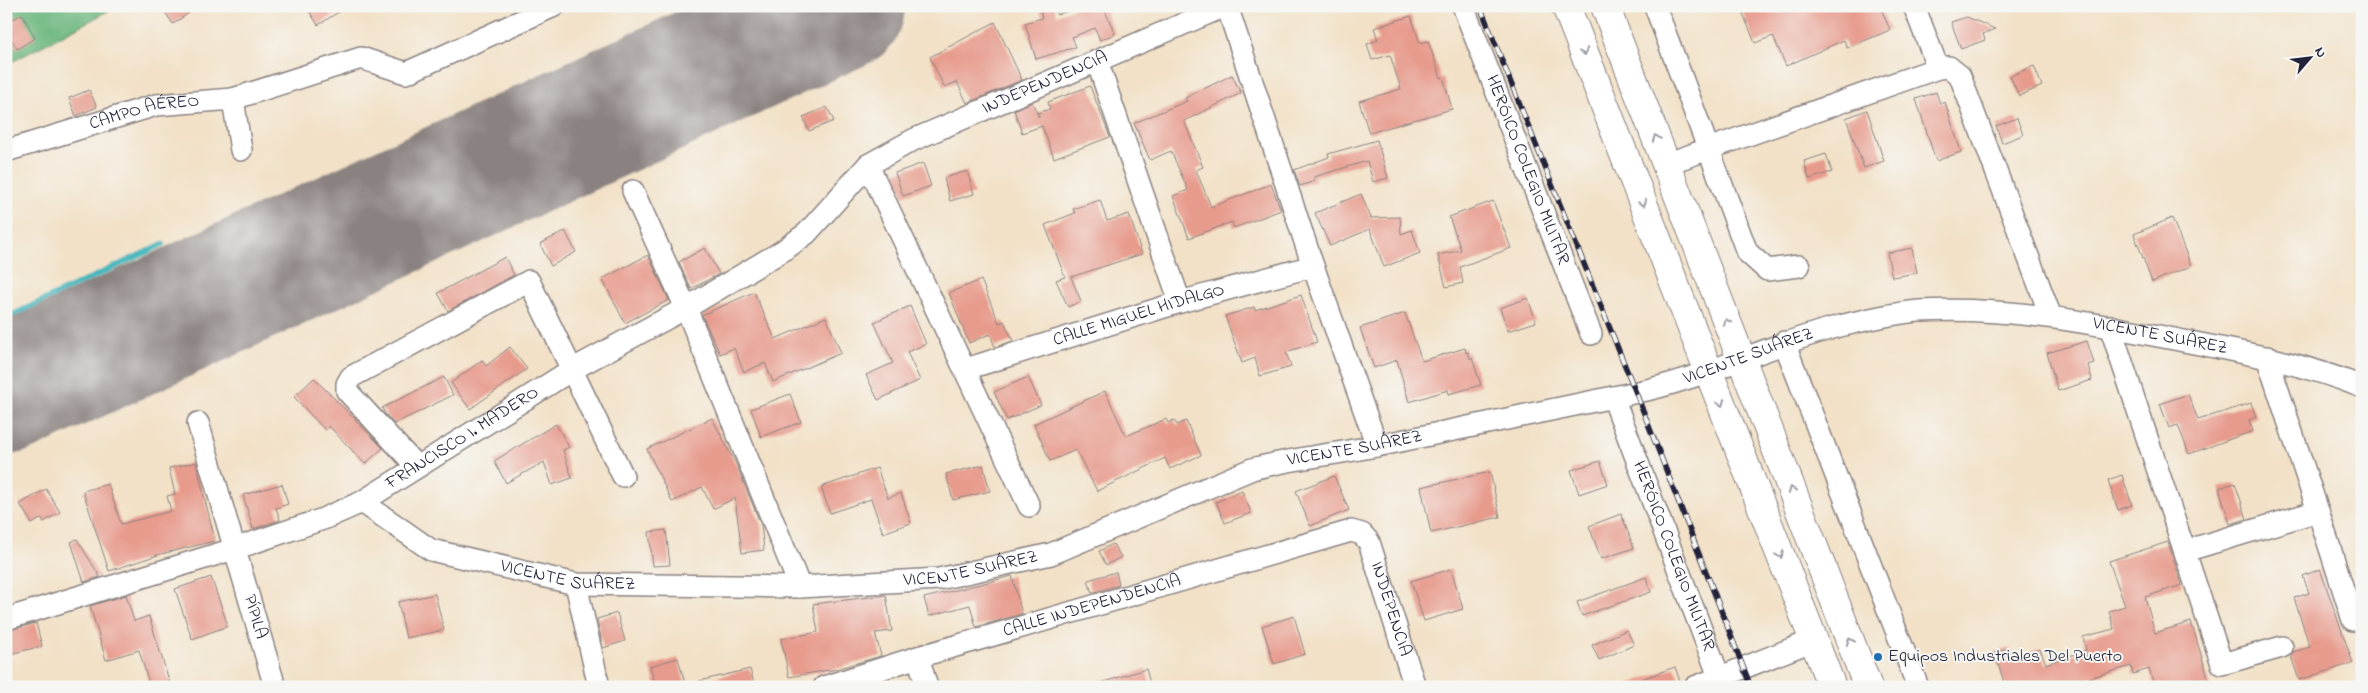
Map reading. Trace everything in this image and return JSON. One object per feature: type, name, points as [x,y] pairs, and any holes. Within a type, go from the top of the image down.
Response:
[{"type":"main road","points":[[1566,6],[1832,687]]},
{"type":"main road","points":[[1605,6],[1868,687]]},
{"type":"street","name":"CAMPO AÉREO","points":[[6,151],[156,105],[233,99],[361,58],[406,73],[554,6]]},
{"type":"street","name":"INDEPENDENCIA","points":[[868,166],[913,140],[1226,6]]},
{"type":"street","points":[[1226,6],[1313,266],[1377,446]]},
{"type":"street","name":"HERÓICO COLEGIO MILITAR","points":[[1463,6],[1591,334]]},
{"type":"street","points":[[1655,6],[1747,252],[1767,270],[1799,266]]},
{"type":"street","points":[[1914,6],[1938,68]]},
{"type":"street","points":[[1097,61],[1180,302]]},
{"type":"street","points":[[1666,164],[1938,68],[1949,67],[1960,76],[2051,317]]},
{"type":"street","points":[[233,99],[241,150]]},
{"type":"street","points":[[868,166],[966,369],[1029,506]]},
{"type":"street","name":"FRANCISCO I. MADERO","points":[[6,619],[234,550],[323,519],[362,502],[573,369],[686,308],[784,250],[808,233],[868,166]]},
{"type":"street","points":[[633,191],[686,308],[800,586]]},
{"type":"street","name":"CALLE MIGUEL HIDALGO","points":[[966,369],[1180,302],[1313,266]]},
{"type":"street","points":[[416,467],[347,390],[347,384],[351,378],[529,281],[624,476]]},
{"type":"street","name":"VICENTE SUÁREZ","points":[[362,502],[431,550],[576,584],[800,586],[939,579],[1051,554],[1252,468],[1281,461],[1377,446],[1636,393],[1708,371],[1784,342],[1842,326],[1916,311],[1993,311],[2110,326],[2267,357],[2330,374],[2362,387]]},
{"type":"street","points":[[2110,326],[2222,664],[2282,647]]},
{"type":"street","points":[[1784,342],[1918,687]]},
{"type":"street","points":[[2267,357],[2353,620]]},
{"type":"street","name":"HERÓICO COLEGIO MILITAR","points":[[1613,397],[1721,682]]},
{"type":"street","name":"PÍPILA","points":[[198,423],[275,687]]},
{"type":"street","points":[[2185,552],[2318,512]]},
{"type":"street","name":"CALLE INDEPENDENCIA","points":[[824,687],[918,657],[1351,532],[1362,534]]},
{"type":"street","name":"INDEPENCIA","points":[[1362,534],[1369,542],[1414,687]]},
{"type":"street","points":[[576,584],[599,687]]},
{"type":"street","points":[[1694,687],[1721,682],[1814,640]]},
{"type":"street","points":[[918,657],[927,687]]},
{"type":"green space","points":[[6,6],[118,6],[6,65]]},
{"type":"building","points":[[161,6],[199,6],[173,24]]},
{"type":"building","points":[[306,6],[348,6],[318,25]]},
{"type":"building","points":[[1039,6],[1054,6],[1057,15],[1080,6],[1103,6],[1115,34],[1100,40],[1095,28],[1072,37],[1076,47],[1036,59],[1025,23],[1042,18]]},
{"type":"building","points":[[1740,6],[1880,6],[1890,30],[1847,48],[1844,40],[1786,66],[1773,36],[1755,43]]},
{"type":"building","points":[[22,14],[35,38],[17,49],[6,30],[6,23]]},
{"type":"building","points":[[1411,16],[1420,43],[1428,41],[1441,78],[1443,77],[1452,109],[1369,133],[1359,101],[1401,89],[1390,55],[1372,60],[1367,44],[1378,40],[1374,28]]},
{"type":"building","points":[[1967,17],[1995,29],[1983,34],[1985,40],[1961,49],[1951,22]]},
{"type":"building","points":[[995,22],[1022,80],[967,103],[957,82],[944,87],[930,57]]},
{"type":"building","points":[[2034,66],[2042,86],[2019,96],[2010,76]]},
{"type":"building","points":[[1232,75],[1241,93],[1184,121],[1203,167],[1196,170],[1211,207],[1271,184],[1281,210],[1234,228],[1232,222],[1189,238],[1173,196],[1188,190],[1171,151],[1150,160],[1134,123],[1187,101],[1185,98]]},
{"type":"building","points":[[1090,86],[1110,137],[1054,158],[1042,126],[1022,133],[1014,110],[1032,102],[1037,113],[1050,109],[1048,102]]},
{"type":"building","points":[[89,90],[97,107],[76,116],[69,98]]},
{"type":"building","points":[[1936,92],[1940,104],[1945,102],[1961,152],[1936,161],[1916,99]]},
{"type":"building","points":[[827,107],[834,121],[809,131],[803,117]]},
{"type":"building","points":[[1867,110],[1884,161],[1864,168],[1846,118]]},
{"type":"building","points":[[2017,118],[2023,135],[2002,143],[1996,126]]},
{"type":"building","points":[[1377,140],[1388,178],[1373,182],[1367,161],[1314,177],[1315,181],[1300,186],[1294,170],[1329,157],[1328,154]]},
{"type":"building","points":[[1826,154],[1832,172],[1809,179],[1804,161]]},
{"type":"building","points":[[923,163],[931,186],[903,196],[895,173]]},
{"type":"building","points":[[967,171],[974,194],[950,201],[944,178]]},
{"type":"building","points":[[1361,194],[1371,218],[1400,217],[1401,234],[1412,230],[1420,253],[1384,267],[1370,229],[1330,246],[1315,213]]},
{"type":"building","points":[[1100,200],[1107,221],[1129,214],[1142,254],[1071,277],[1081,301],[1068,307],[1056,280],[1065,277],[1045,225],[1075,213],[1073,209]]},
{"type":"building","points":[[1493,201],[1511,248],[1460,267],[1463,283],[1446,287],[1438,255],[1461,250],[1449,217]]},
{"type":"building","points":[[2172,218],[2191,266],[2152,282],[2134,234]]},
{"type":"building","points":[[565,231],[576,252],[551,266],[540,244]]},
{"type":"building","points":[[705,248],[719,274],[691,289],[679,262]]},
{"type":"building","points":[[1912,248],[1917,273],[1892,277],[1887,253]]},
{"type":"building","points":[[648,255],[669,300],[625,323],[602,279]]},
{"type":"building","points":[[505,257],[514,275],[448,311],[438,293]]},
{"type":"building","points":[[981,280],[999,323],[1004,321],[1013,341],[995,347],[990,334],[969,343],[949,293]]},
{"type":"building","points":[[754,292],[775,339],[826,317],[841,353],[773,382],[765,363],[744,372],[734,348],[720,354],[702,315]]},
{"type":"building","points":[[1301,295],[1317,342],[1286,352],[1291,367],[1260,376],[1255,358],[1242,363],[1225,316],[1254,307],[1255,310]]},
{"type":"building","points":[[1528,298],[1536,322],[1508,331],[1500,308]]},
{"type":"building","points":[[910,306],[926,344],[907,352],[920,380],[878,400],[866,375],[893,363],[874,322]]},
{"type":"building","points":[[1405,313],[1422,361],[1465,348],[1470,359],[1472,358],[1481,385],[1449,394],[1448,390],[1409,402],[1397,360],[1374,368],[1360,328]]},
{"type":"building","points":[[2087,341],[2094,363],[2088,365],[2092,380],[2058,391],[2047,353]]},
{"type":"building","points":[[510,347],[527,369],[470,409],[451,383],[482,360],[486,366]]},
{"type":"building","points":[[444,377],[453,395],[394,424],[386,415],[382,408]]},
{"type":"building","points":[[1028,377],[1041,405],[1007,420],[994,392]]},
{"type":"building","points":[[314,378],[383,448],[365,464],[329,426],[325,430],[294,397]]},
{"type":"building","points":[[1105,391],[1126,436],[1166,419],[1168,423],[1174,420],[1177,425],[1186,421],[1201,455],[1170,469],[1165,458],[1097,491],[1076,450],[1050,461],[1034,424]]},
{"type":"building","points":[[790,394],[801,422],[761,437],[751,409]]},
{"type":"building","points":[[2188,394],[2198,420],[2251,403],[2256,417],[2249,420],[2253,431],[2189,454],[2178,425],[2169,428],[2160,404]]},
{"type":"building","points":[[712,418],[736,464],[761,525],[764,550],[742,553],[735,498],[713,509],[702,487],[672,502],[647,449]]},
{"type":"building","points":[[556,424],[569,447],[563,450],[572,478],[552,485],[544,462],[506,483],[494,461]]},
{"type":"building","points":[[1600,461],[1608,484],[1579,494],[1571,470]]},
{"type":"building","points":[[196,462],[215,541],[161,554],[109,571],[83,491],[108,484],[121,524],[171,511],[167,496],[175,494],[169,468]]},
{"type":"building","points":[[983,465],[990,491],[953,500],[946,474]]},
{"type":"building","points":[[877,468],[888,498],[901,493],[911,523],[883,533],[871,499],[830,513],[821,487]]},
{"type":"building","points":[[1490,472],[1500,517],[1431,533],[1421,487]]},
{"type":"building","points":[[2122,475],[2132,505],[2118,510],[2108,480]]},
{"type":"building","points":[[1334,476],[1349,510],[1310,526],[1296,491]]},
{"type":"building","points":[[2235,483],[2247,519],[2230,524],[2219,488]]},
{"type":"building","points":[[282,484],[288,504],[276,508],[280,520],[253,529],[243,495]]},
{"type":"building","points":[[46,489],[60,512],[44,522],[42,518],[32,524],[20,504]]},
{"type":"building","points":[[1242,491],[1251,513],[1225,523],[1216,502]]},
{"type":"building","points":[[1621,514],[1634,548],[1601,559],[1589,526]]},
{"type":"building","points":[[666,530],[670,565],[653,566],[649,532]]},
{"type":"building","points":[[77,539],[100,577],[84,582],[71,542]]},
{"type":"building","points":[[2168,542],[2182,585],[2145,597],[2155,633],[2191,622],[2211,687],[2155,687],[2149,669],[2133,674],[2131,666],[2089,678],[2092,687],[2006,687],[1994,653],[2009,648],[2013,658],[2040,649],[2046,664],[2086,650],[2083,637],[2114,629],[2109,611],[2125,606],[2109,561]]},
{"type":"building","points":[[1113,544],[1121,557],[1106,565],[1099,551]]},
{"type":"building","points":[[1451,569],[1463,609],[1424,621],[1411,581]]},
{"type":"building","points":[[2320,569],[2353,663],[2299,680],[2291,656],[2293,652],[2310,647],[2294,598],[2309,593],[2303,576]]},
{"type":"building","points":[[1116,572],[1119,585],[1092,593],[1088,580]]},
{"type":"building","points":[[1012,576],[1022,614],[976,627],[970,605],[929,616],[924,598]]},
{"type":"building","points":[[211,577],[228,626],[192,639],[175,589]]},
{"type":"building","points":[[1646,577],[1651,592],[1582,616],[1577,602]]},
{"type":"building","points":[[435,594],[444,630],[406,638],[398,602]]},
{"type":"building","points":[[126,595],[134,621],[149,616],[171,687],[150,687],[139,650],[106,660],[90,606]]},
{"type":"building","points":[[886,595],[892,631],[875,633],[881,656],[829,671],[789,677],[781,639],[818,632],[813,604]]},
{"type":"building","points":[[617,613],[625,641],[603,648],[597,619]]},
{"type":"building","points":[[1294,616],[1305,654],[1274,664],[1262,626]]},
{"type":"building","points":[[36,623],[42,646],[6,655],[6,631]]},
{"type":"building","points":[[1627,630],[1634,645],[1599,660],[1592,645]]},
{"type":"building","points":[[678,658],[686,687],[656,687],[650,666]]},
{"type":"building","points":[[1675,667],[1682,687],[1626,687],[1625,685]]},
{"type":"building","points":[[750,669],[755,687],[700,687],[699,681]]},
{"type":"building","points":[[1146,669],[1151,687],[1101,687],[1100,683]]},
{"type":"waterway","points":[[6,318],[163,244]]},
{"type":"runway","points":[[6,391],[841,6]]},
{"type":"railway","points":[[1480,6],[1636,393],[1751,687]]},
{"type":"place","name":"Equipos Industriales Del Puerto","points":[[1878,657]]}]
